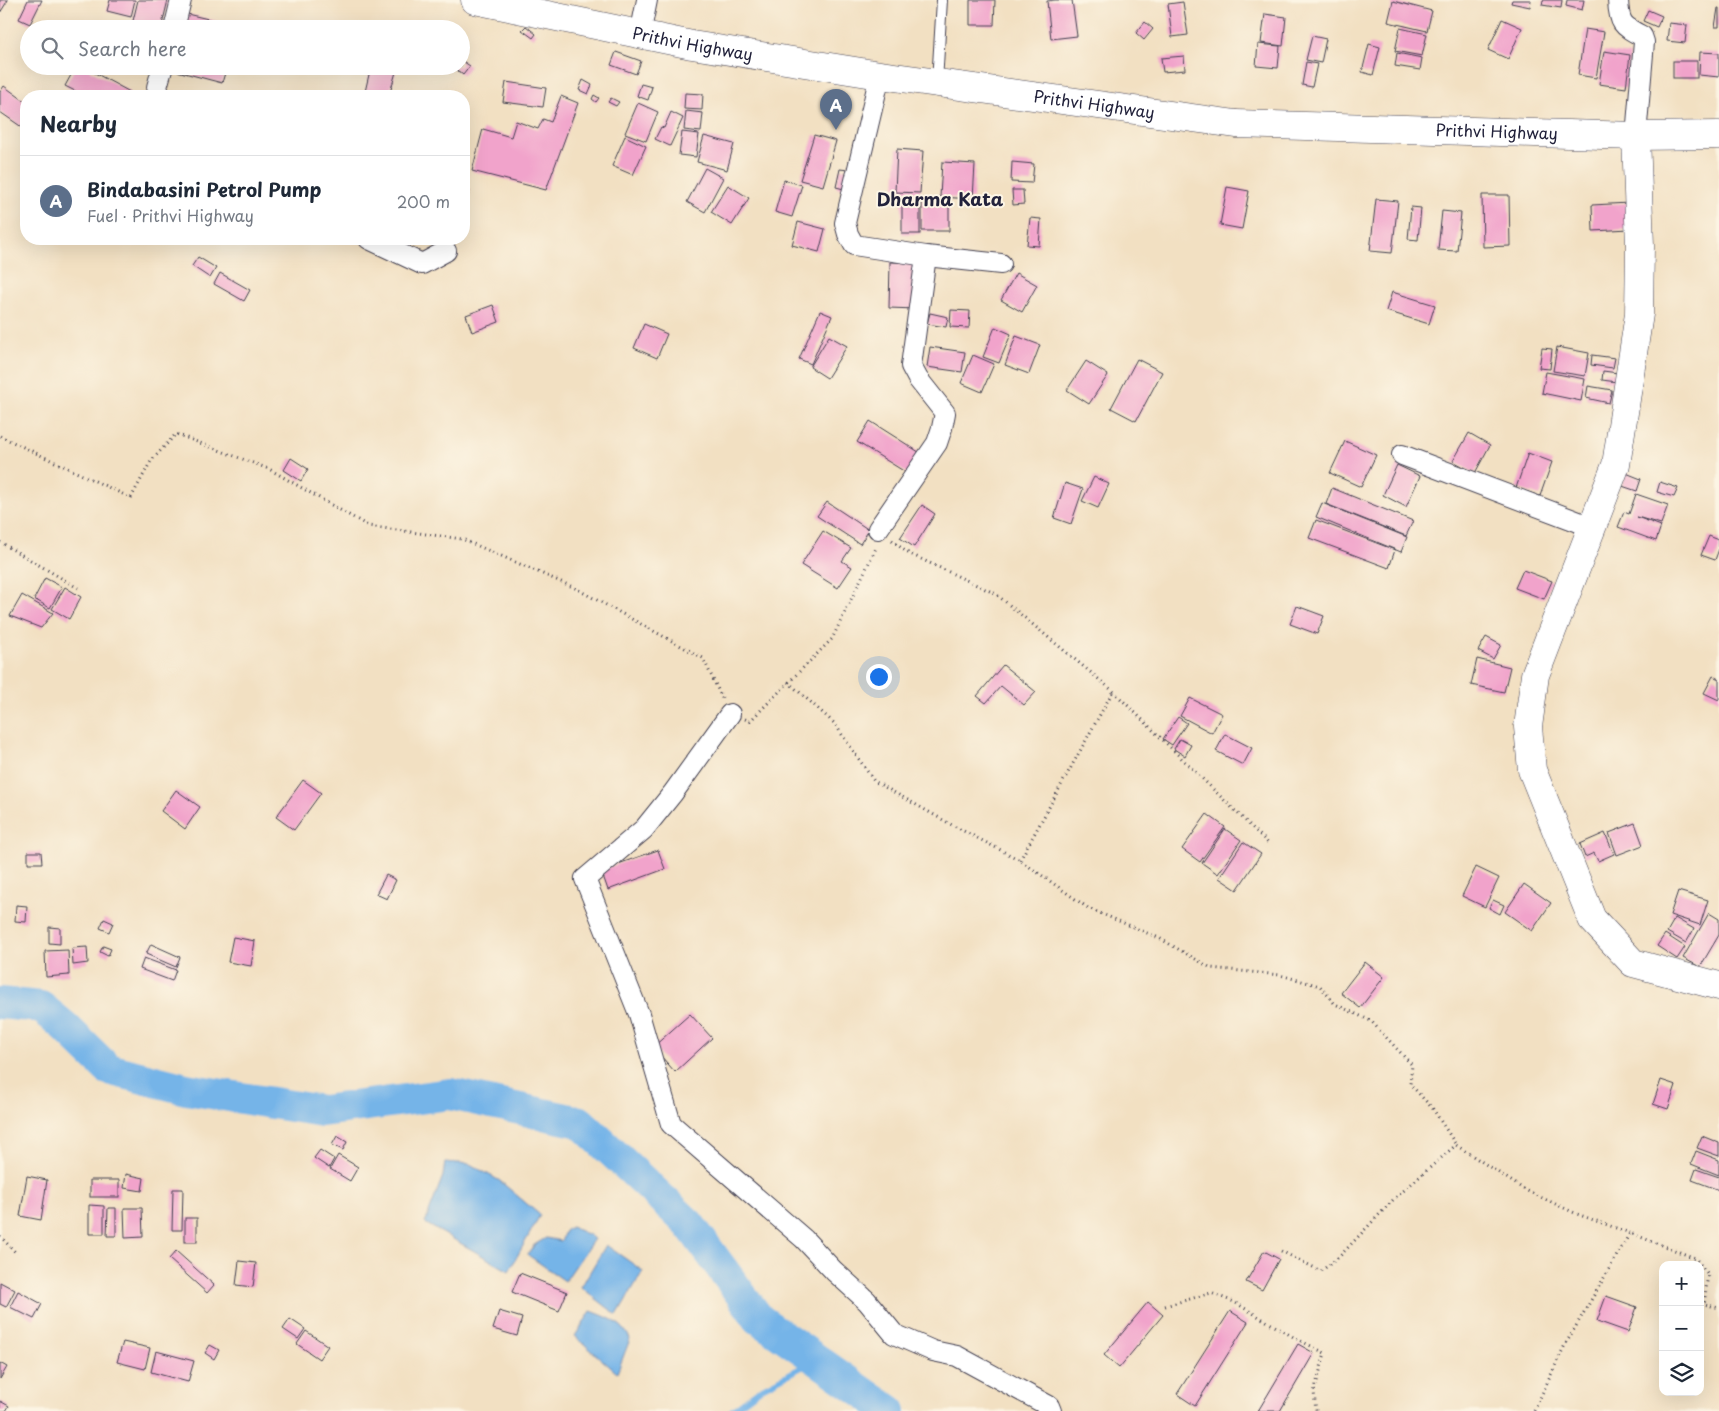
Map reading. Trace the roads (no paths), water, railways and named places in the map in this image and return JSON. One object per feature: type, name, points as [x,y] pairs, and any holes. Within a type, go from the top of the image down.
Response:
[{"type":"main road","name":"Prithvi Highway","points":[[475,0],[640,35],[880,75],[1236,124],[1636,136],[1719,135]]},
{"type":"main road","points":[[1636,136],[1640,246],[1639,314],[1616,465],[1535,676],[1528,728],[1532,770],[1592,919],[1633,963],[1719,986]]},
{"type":"street","points":[[176,20],[180,0]]},
{"type":"street","points":[[640,35],[647,0]]},
{"type":"street","points":[[1618,0],[1618,16],[1621,22],[1642,36],[1644,42],[1636,136]]},
{"type":"street","points":[[158,90],[160,75]]},
{"type":"street","points":[[880,75],[845,223],[854,245],[926,256],[1001,264]]},
{"type":"street","points":[[382,245],[422,264],[446,251]]},
{"type":"street","points":[[878,528],[937,443],[945,413],[918,380],[911,366],[926,256]]},
{"type":"street","points":[[1402,455],[1592,527]]},
{"type":"street","points":[[730,714],[673,793],[644,829],[585,879],[639,1014],[671,1124],[804,1239],[834,1271],[867,1301],[894,1334],[933,1351],[957,1356],[1049,1406],[1051,1411]]},
{"type":"lane","points":[[937,83],[942,0]]},
{"type":"water","points":[[445,1162],[470,1164],[500,1181],[540,1215],[509,1271],[425,1223],[443,1176]]},
{"type":"water","points":[[571,1227],[594,1239],[565,1281],[528,1255],[534,1245],[546,1238],[561,1241],[565,1231]]},
{"type":"water","points":[[606,1245],[643,1271],[617,1315],[581,1287]]},
{"type":"water","points":[[591,1311],[619,1324],[630,1339],[617,1373],[575,1336]]},
{"type":"waterway","points":[[0,1003],[41,1007],[64,1026],[108,1069],[186,1089],[322,1111],[450,1094],[580,1122],[689,1224],[759,1319],[890,1411]]},
{"type":"waterway","points":[[731,1411],[762,1388],[804,1366],[851,1383]]},
{"type":"place","name":"Bindabasini Petrol Pump","points":[[836,130]]},
{"type":"district","name":"Dharma Kata","points":[[940,200]]}]
